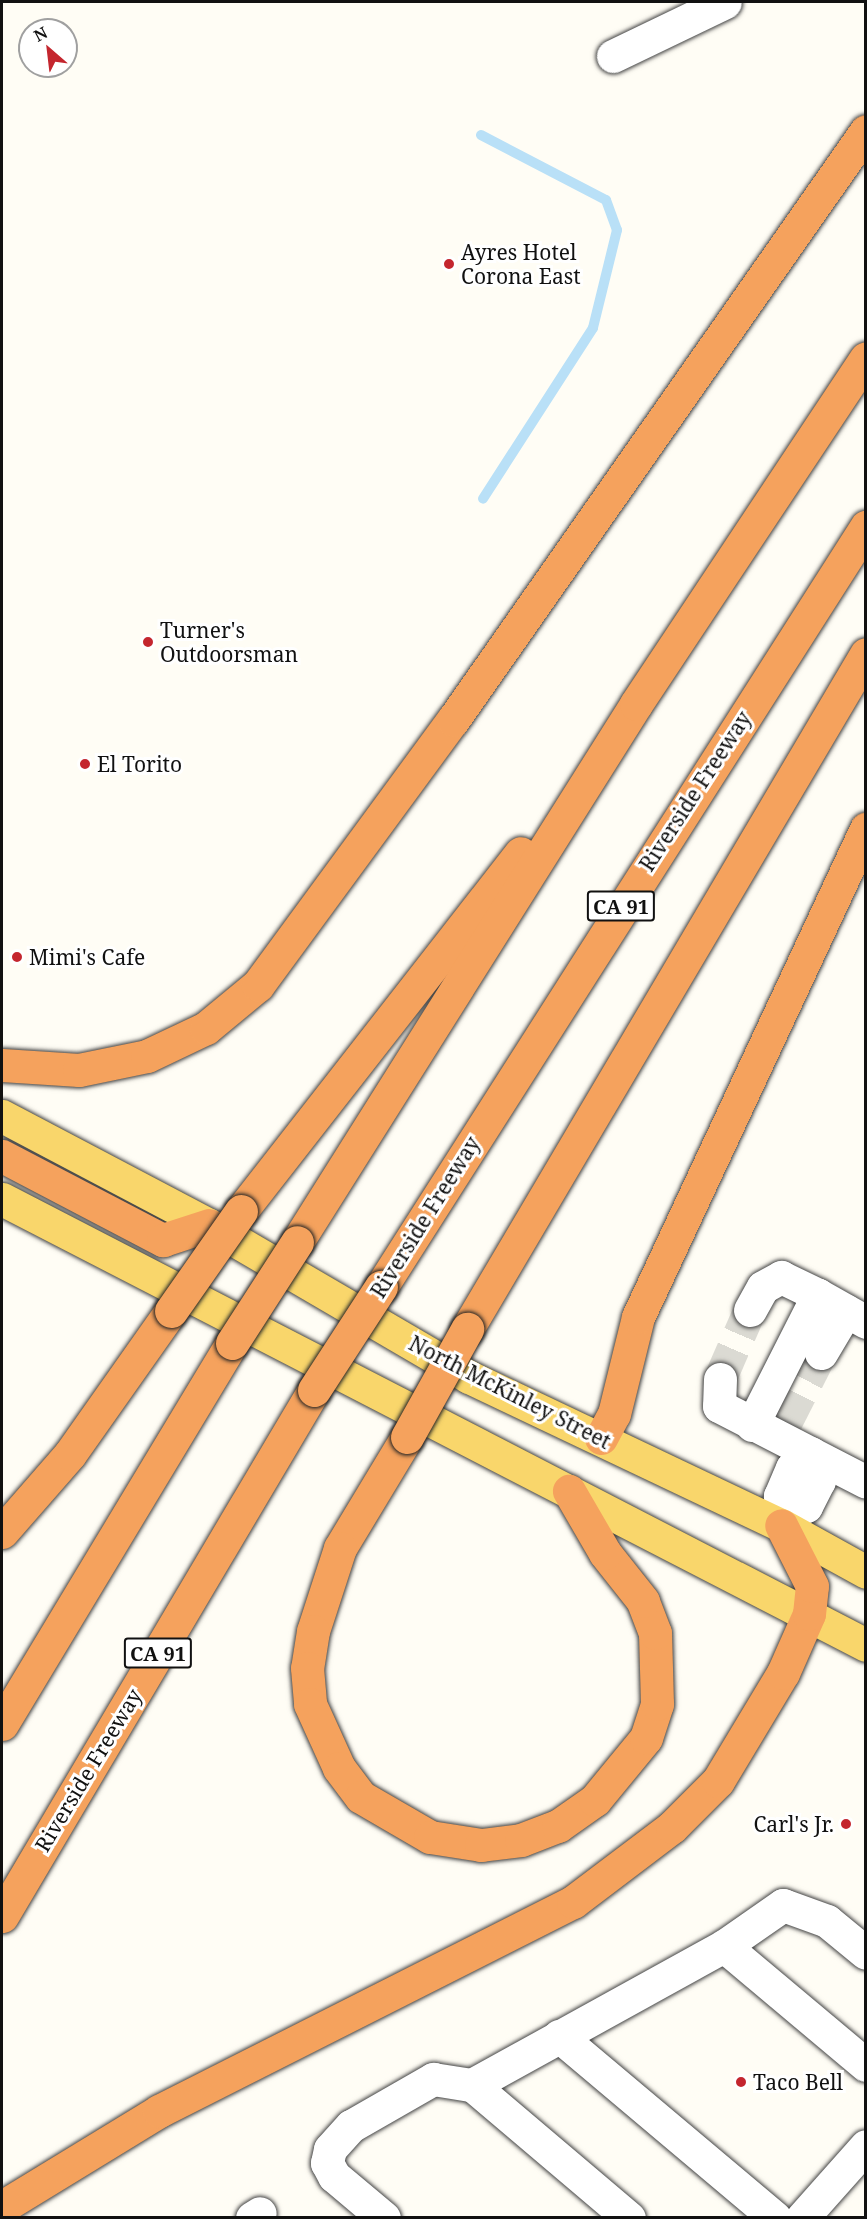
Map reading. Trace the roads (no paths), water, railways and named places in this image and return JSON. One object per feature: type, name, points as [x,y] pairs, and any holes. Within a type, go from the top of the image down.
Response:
[{"type":"highway","points":[[2,1065],[79,1070],[147,1056],[206,1028],[258,985],[453,720],[713,341],[866,131]]},
{"type":"highway","points":[[2,1724],[231,1343],[636,705],[866,358]]},
{"type":"highway","name":"Riverside Freeway","points":[[2,1917],[314,1390],[866,527]]},
{"type":"highway","points":[[569,1491],[605,1553],[643,1601],[655,1634],[658,1693],[646,1738],[595,1800],[558,1826],[521,1840],[482,1845],[430,1837],[362,1797],[339,1768],[310,1704],[307,1668],[313,1631],[340,1548],[866,654]]},
{"type":"highway","points":[[2,1533],[70,1454],[241,1211],[636,705]]},
{"type":"highway","points":[[601,1438],[614,1414],[638,1317],[866,829]]},
{"type":"highway","points":[[2,1156],[164,1240],[209,1226]]},
{"type":"highway","points":[[2,2207],[159,2111],[525,1929],[623,1866],[718,1781],[783,1673],[809,1614],[812,1586],[784,1518]]},
{"type":"main road","name":"North McKinley Street","points":[[2,1116],[209,1226],[469,1377],[784,1518],[866,1572]]},
{"type":"main road","points":[[2,1199],[809,1614],[866,1646]]},
{"type":"street","points":[[613,56],[710,5]]},
{"type":"street","points":[[750,1310],[764,1287],[781,1277],[843,1309]]},
{"type":"street","points":[[821,1353],[843,1309]]},
{"type":"street","points":[[772,1430],[843,1309]]},
{"type":"street","points":[[720,1379],[719,1406],[772,1430],[809,1458],[866,1482]]},
{"type":"street","points":[[784,1518],[780,1496],[792,1468],[809,1458]]},
{"type":"street","points":[[472,2085],[724,1946],[783,1905],[827,1921],[866,1953]]},
{"type":"street","points":[[724,1946],[866,2065]]},
{"type":"street","points":[[559,2036],[775,2217]]},
{"type":"street","points":[[384,2217],[334,2176],[327,2163],[330,2149],[351,2126],[433,2079],[472,2085],[629,2217]]},
{"type":"street","points":[[802,2217],[866,2146]]},
{"type":"waterway","points":[[481,135],[606,200],[617,230],[593,328],[483,499]]},
{"type":"tunnel","points":[[720,1379],[750,1310]]},
{"type":"tunnel","points":[[785,1424],[821,1353]]},
{"type":"place","name":"Ayres Hotel Corona East","points":[[449,264]]},
{"type":"place","name":"Turner's Outdoorsman","points":[[148,642]]},
{"type":"place","name":"El Torito","points":[[85,764]]},
{"type":"place","name":"Mimi's Cafe","points":[[17,957]]},
{"type":"place","name":"Carl's Jr.","points":[[846,1824]]},
{"type":"place","name":"Taco Bell","points":[[741,2082]]}]
